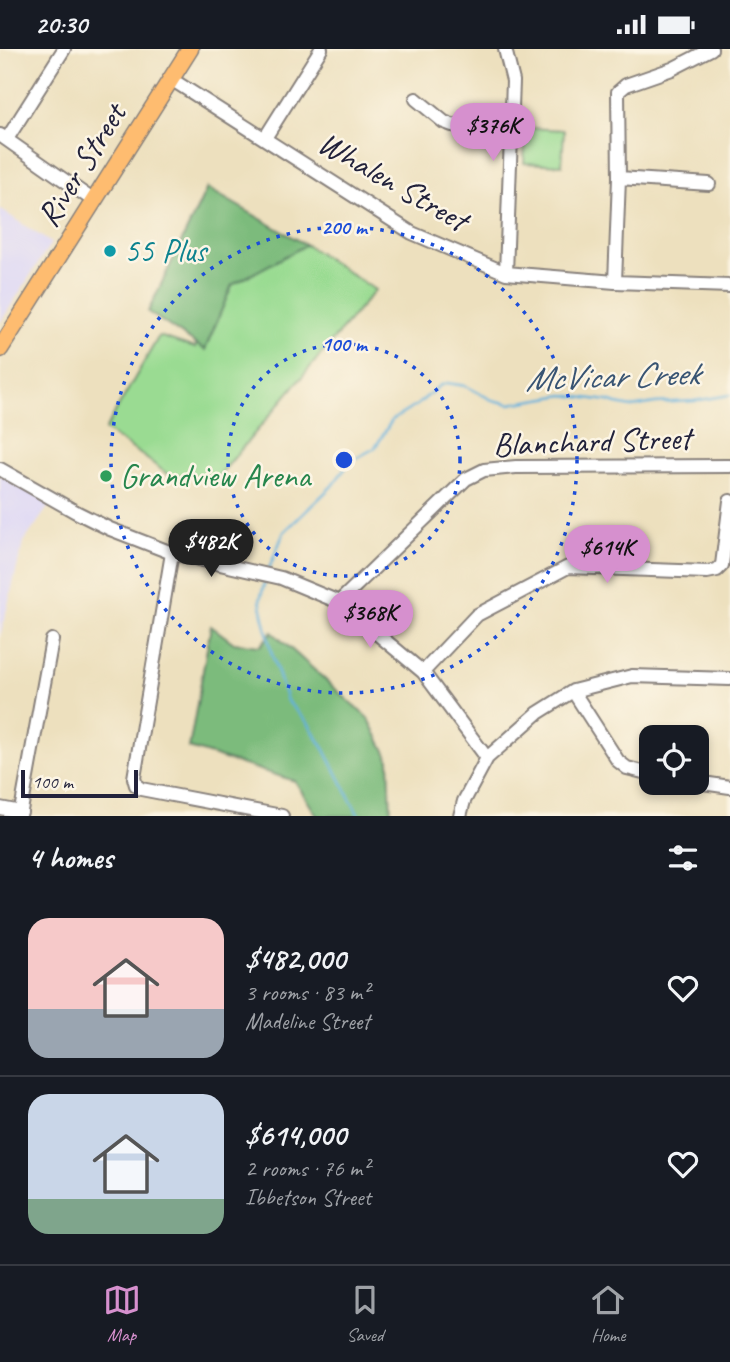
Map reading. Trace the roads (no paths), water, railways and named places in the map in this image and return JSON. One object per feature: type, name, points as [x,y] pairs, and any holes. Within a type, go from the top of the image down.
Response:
[{"type":"main road","name":"River Street","points":[[0,349],[190,49]]},
{"type":"street","points":[[265,138],[321,49]]},
{"type":"street","points":[[505,49],[513,81],[506,273]]},
{"type":"street","points":[[615,282],[619,178],[617,96],[620,88],[672,69],[711,49]]},
{"type":"street","points":[[58,51],[3,137],[94,201]]},
{"type":"street","name":"Whalen Street","points":[[171,79],[412,233],[506,273],[615,282],[730,286]]},
{"type":"street","points":[[416,99],[443,122],[452,125],[511,130]]},
{"type":"street","points":[[619,178],[709,184]]},
{"type":"street","name":"Blanchard Street","points":[[339,602],[466,479],[484,470],[516,467],[730,466]]},
{"type":"street","points":[[0,469],[110,529],[172,554],[281,578],[339,602],[423,672],[487,758]]},
{"type":"street","points":[[423,672],[477,615],[568,567],[717,571],[722,565],[730,501]]},
{"type":"street","points":[[172,554],[134,778],[136,785],[141,789],[282,816]]},
{"type":"street","points":[[0,808],[20,814],[52,640]]},
{"type":"street","points":[[460,816],[464,801],[487,758],[538,713],[573,691],[632,676],[730,679]]},
{"type":"street","points":[[573,691],[618,761],[627,768],[639,771]]},
{"type":"street","points":[[709,784],[730,787]]},
{"type":"waterway","name":"McVicar Creek","points":[[268,571],[284,532],[331,487],[351,461],[375,448],[392,420],[417,405],[439,386],[447,383],[466,386],[492,400],[510,404],[564,395],[632,407],[730,395]]},
{"type":"waterway","name":"McVicar Creek","points":[[266,577],[260,600],[271,651],[287,701],[308,723],[325,750],[359,816]]},
{"type":"place","name":"55 Plus","points":[[110,251]]},
{"type":"place","name":"Grandview Arena","points":[[106,476]]}]
